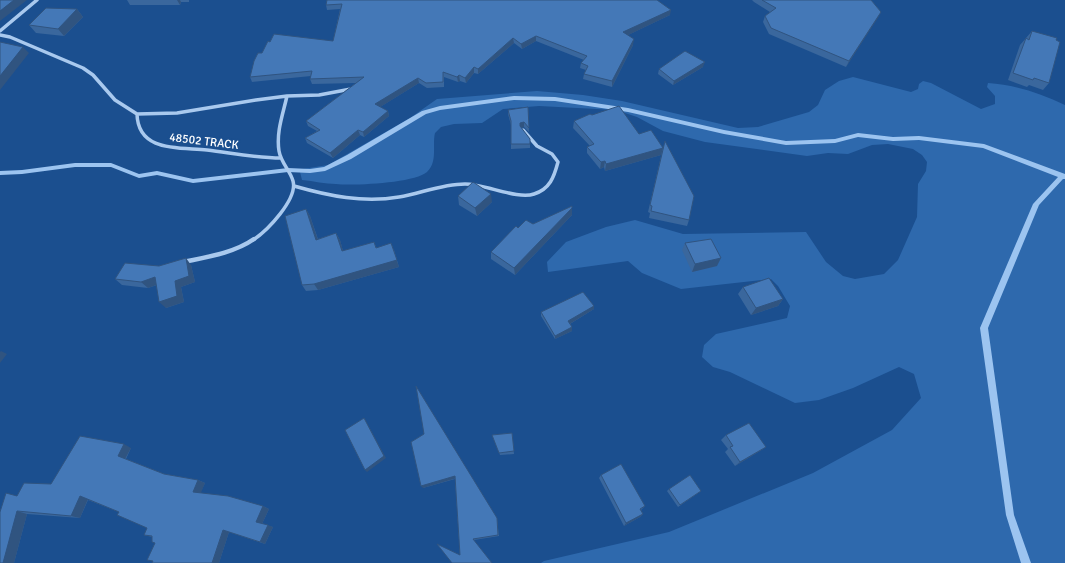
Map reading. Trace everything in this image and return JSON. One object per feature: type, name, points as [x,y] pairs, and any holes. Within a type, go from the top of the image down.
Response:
[{"type":"street","points":[[0,31],[37,0]]},
{"type":"street","points":[[0,35],[10,37],[83,68],[93,75],[115,100],[137,114],[177,113],[256,100],[287,96],[325,94],[352,89]]},
{"type":"street","points":[[178,264],[228,252],[248,244],[261,234],[285,207],[292,195],[294,186],[292,178],[281,158],[278,148],[278,136],[287,96]]},
{"type":"street","name":"48502 TRACK","points":[[137,114],[138,126],[145,137],[165,147],[205,150],[247,157],[281,158]]},
{"type":"street","points":[[294,186],[330,196],[349,199],[398,197],[454,185],[466,184],[529,195],[543,190],[551,184],[558,162],[552,154],[537,146],[523,130]]},
{"type":"shaded area","points":[[853,77],[911,92],[918,89],[919,84],[923,81],[931,83],[981,109],[995,104],[995,96],[987,87],[988,83],[1028,90],[1065,105],[1065,563],[541,563],[544,561],[669,532],[813,473],[892,430],[921,398],[914,374],[899,367],[853,388],[819,400],[795,403],[730,372],[713,367],[702,357],[704,345],[716,334],[787,318],[790,306],[778,286],[771,279],[681,289],[642,273],[628,261],[548,272],[547,262],[566,242],[606,227],[635,220],[683,234],[806,232],[826,262],[843,276],[855,279],[884,274],[898,260],[917,217],[918,184],[926,171],[927,162],[922,155],[913,149],[888,144],[872,145],[848,154],[828,153],[807,156],[705,142],[663,131],[637,117],[616,110],[539,106],[503,109],[482,123],[454,124],[441,127],[435,133],[434,158],[430,168],[427,172],[420,176],[410,179],[383,183],[344,185],[302,180],[300,172],[303,169],[328,165],[410,118],[437,99],[537,91],[583,95],[622,101],[738,128],[758,127],[809,112],[818,105],[825,90],[839,81]]},
{"type":"building","points":[[0,0],[14,0],[0,11]]},
{"type":"building","points":[[327,0],[657,0],[671,10],[623,32],[634,39],[612,81],[584,74],[588,66],[581,63],[587,56],[536,36],[521,44],[513,38],[478,69],[474,67],[465,78],[459,75],[457,77],[443,72],[443,82],[426,83],[418,78],[375,104],[388,111],[363,132],[358,130],[330,153],[305,138],[320,130],[306,121],[364,77],[310,79],[312,71],[250,77],[254,61],[258,53],[262,53],[268,41],[270,42],[274,34],[333,41],[342,4],[326,5]]},
{"type":"building","points":[[762,0],[871,0],[881,12],[849,61],[771,28],[765,16],[776,8]]},
{"type":"building","points":[[46,8],[77,9],[58,29],[29,25]]},
{"type":"building","points":[[1032,31],[1057,38],[1056,40],[1060,42],[1049,83],[1034,78],[1033,80],[1013,73],[1026,38],[1029,40]]},
{"type":"building","points":[[0,42],[23,47],[0,76]]},
{"type":"building","points":[[685,51],[705,62],[674,81],[659,69]]},
{"type":"building","points":[[619,106],[639,134],[651,130],[663,148],[606,164],[605,161],[601,162],[587,147],[594,144],[574,121],[590,114],[592,115]]},
{"type":"building","points":[[528,107],[529,128],[524,122],[520,123],[520,126],[530,139],[530,144],[511,144],[511,121],[508,110]]},
{"type":"building","points":[[665,141],[694,196],[689,220],[651,211],[652,206],[650,205]]},
{"type":"building","points":[[473,182],[491,194],[475,208],[458,196]]},
{"type":"building","points":[[572,206],[572,208],[514,268],[491,252],[516,226],[518,228],[526,220],[533,224]]},
{"type":"building","points":[[306,209],[316,240],[336,233],[342,251],[374,242],[376,248],[391,243],[397,260],[314,284],[302,285],[285,216]]},
{"type":"building","points":[[711,239],[721,258],[695,264],[685,243]]},
{"type":"building","points":[[186,258],[189,276],[175,281],[177,296],[159,302],[155,277],[141,282],[115,279],[125,263],[159,266]]},
{"type":"building","points":[[769,278],[783,299],[756,308],[743,287]]},
{"type":"building","points":[[583,292],[594,306],[568,321],[572,327],[555,336],[541,312]]},
{"type":"building","points":[[416,386],[497,518],[498,535],[473,539],[492,563],[452,563],[437,544],[460,555],[455,476],[421,486],[411,442],[424,434]]},
{"type":"building","points":[[364,418],[384,456],[365,470],[345,430]]},
{"type":"building","points":[[749,423],[766,447],[740,462],[730,447],[733,446],[726,435]]},
{"type":"building","points":[[512,433],[514,451],[499,453],[492,435]]},
{"type":"building","points":[[80,436],[124,444],[118,456],[164,474],[198,480],[193,492],[228,496],[263,506],[256,522],[268,525],[260,542],[223,530],[212,563],[152,563],[153,561],[147,560],[155,543],[152,542],[152,536],[144,535],[147,528],[117,515],[119,512],[80,496],[71,516],[17,511],[3,563],[0,563],[0,512],[6,493],[17,496],[24,483],[51,484]]},
{"type":"building","points":[[621,464],[645,506],[640,509],[643,514],[626,523],[601,475]]},
{"type":"building","points":[[690,475],[701,491],[680,505],[669,489]]},
{"type":"waterway","points":[[0,173],[22,172],[75,165],[111,165],[139,176],[157,173],[193,181],[288,170],[310,171],[325,169],[349,157],[424,112],[440,108],[514,98],[555,99],[628,110],[724,132],[786,143],[835,141],[858,135],[893,139],[919,138],[984,146],[1065,177]]},
{"type":"waterway","points":[[1026,563],[1010,515],[984,328],[1036,204],[1062,176]]}]
